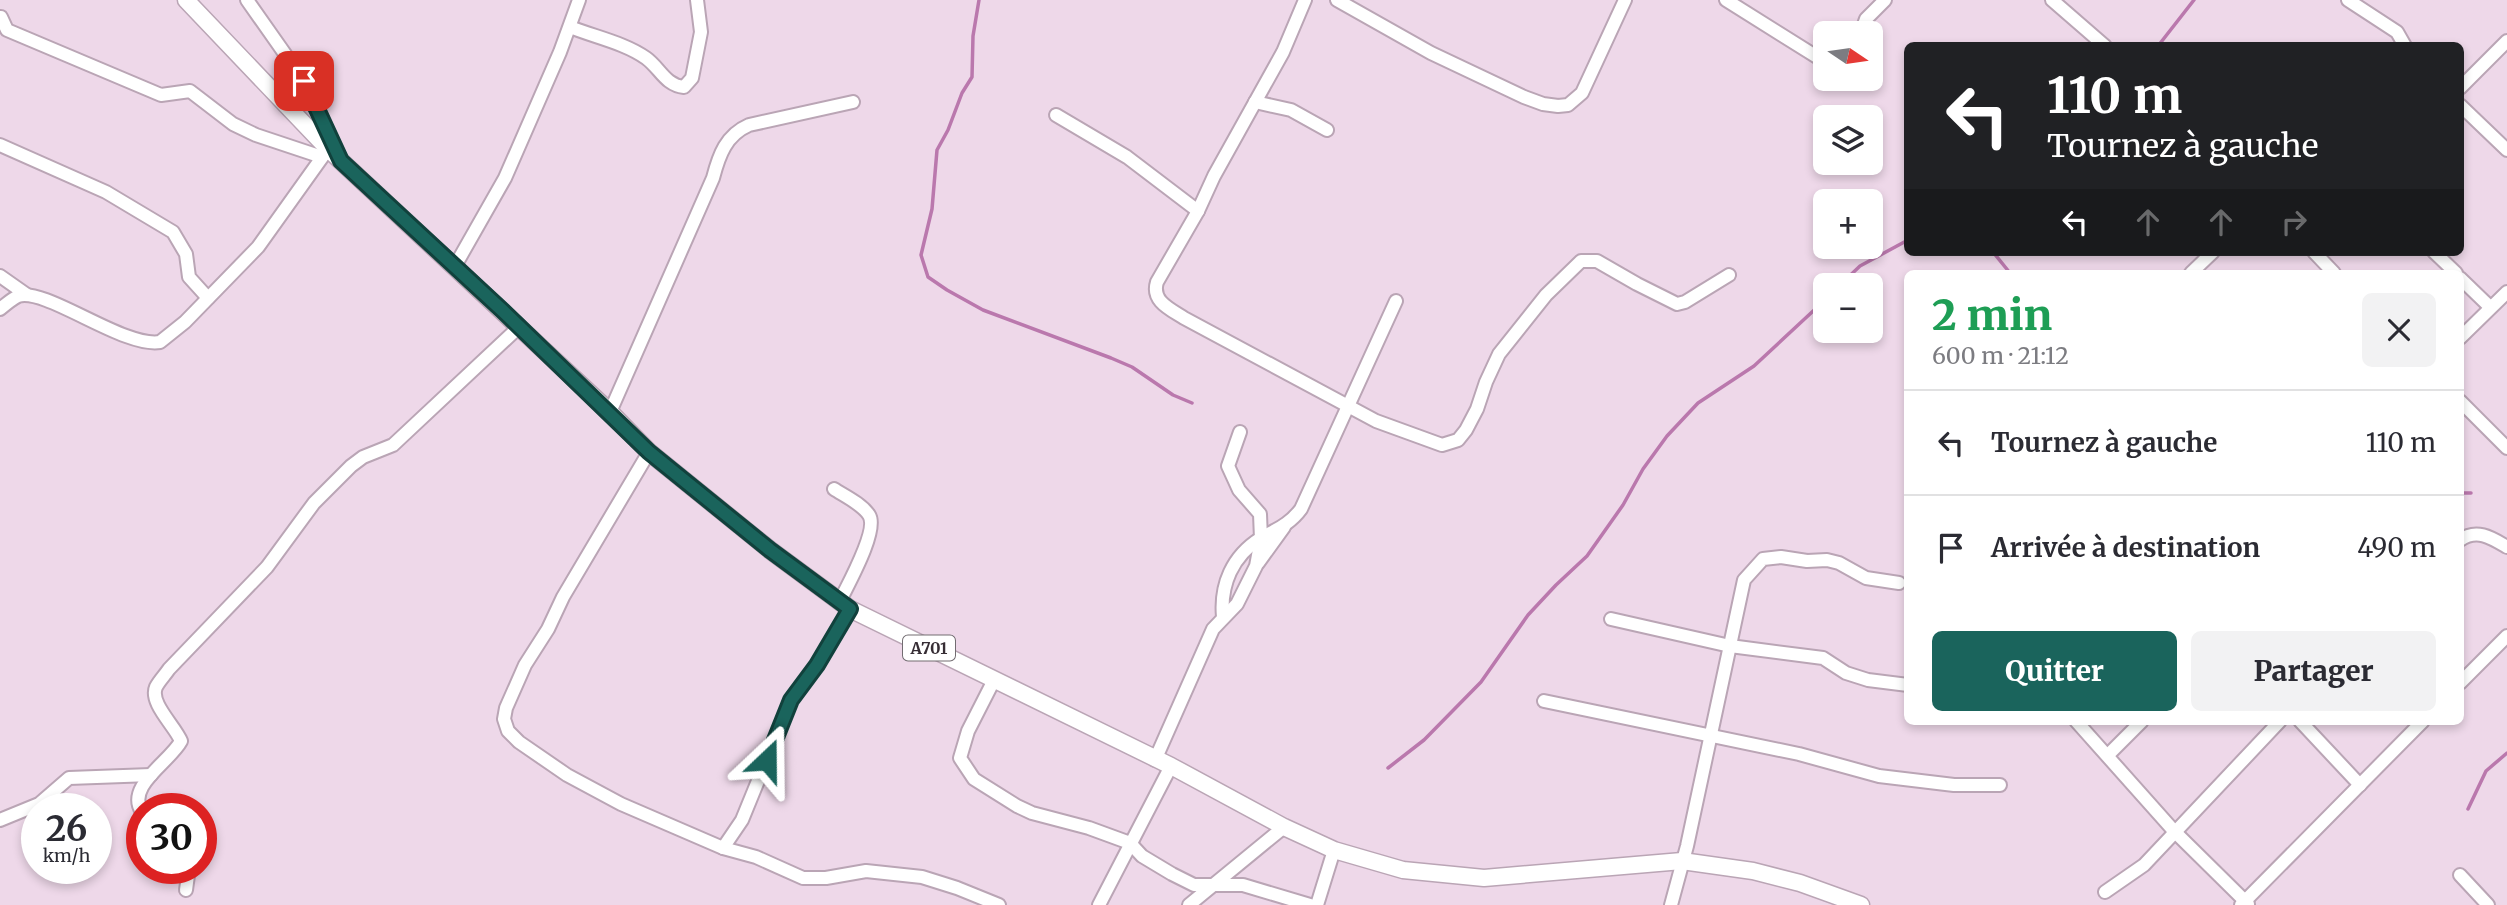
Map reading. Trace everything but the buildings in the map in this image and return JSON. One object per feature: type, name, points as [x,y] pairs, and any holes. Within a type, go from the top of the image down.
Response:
[{"type":"main road","name":"A701","points":[[186,0],[325,153],[341,161],[455,265],[649,452],[770,550],[845,605],[1334,850],[1403,870],[1484,878],[1682,862],[1765,874],[1800,883],[1861,905]]},
{"type":"street","points":[[247,0],[304,81],[341,161]]},
{"type":"street","points":[[455,265],[505,178],[579,0]]},
{"type":"street","points":[[570,27],[643,56],[667,80],[676,86],[684,87],[692,78],[701,32],[697,0]]},
{"type":"street","points":[[1305,0],[1283,52],[1154,291],[1157,299],[1200,328],[1385,425],[1442,445],[1458,440],[1466,430],[1499,354],[1546,295],[1581,261],[1597,261],[1677,304],[1685,302],[1729,275]]},
{"type":"street","points":[[1337,0],[1431,53],[1524,97],[1558,106],[1568,104],[1582,93],[1625,0]]},
{"type":"street","points":[[1726,0],[1813,54]]},
{"type":"street","points":[[1865,21],[1885,0]]},
{"type":"street","points":[[2052,0],[2100,42]]},
{"type":"street","points":[[2348,0],[2397,32],[2403,42]]},
{"type":"street","points":[[0,309],[19,296],[27,295],[44,299],[108,328],[155,343],[160,342],[185,322],[258,247],[325,153],[256,135],[233,124],[190,91],[161,95],[101,71],[7,30],[1,16]]},
{"type":"street","points":[[2464,85],[2507,41]]},
{"type":"street","points":[[610,412],[713,178],[719,154],[735,131],[749,125],[853,102]]},
{"type":"street","points":[[1255,102],[1292,110],[1327,130]]},
{"type":"street","points":[[2464,109],[2507,150]]},
{"type":"street","points":[[1056,116],[1127,157],[1198,211]]},
{"type":"street","points":[[0,145],[106,192],[173,232],[186,254],[189,277],[208,298]]},
{"type":"street","points":[[2194,270],[2209,256]]},
{"type":"street","points":[[2318,256],[2331,270]]},
{"type":"street","points":[[2438,256],[2453,270]]},
{"type":"street","points":[[0,276],[27,295]]},
{"type":"street","points":[[2464,282],[2490,307]]},
{"type":"street","points":[[2464,334],[2507,292]]},
{"type":"street","points":[[1155,760],[1213,629],[1237,604],[1256,566],[1284,527],[1301,509],[1396,300]]},
{"type":"street","points":[[139,793],[141,786],[175,752],[181,741],[176,729],[157,705],[154,695],[156,687],[169,669],[267,568],[314,503],[351,466],[363,457],[393,445],[520,326]]},
{"type":"street","points":[[2464,405],[2507,447]]},
{"type":"street","points":[[1240,432],[1228,466],[1238,489],[1260,514],[1261,538],[1256,566]]},
{"type":"street","points":[[649,452],[525,665],[506,708],[504,719],[508,731],[519,742],[566,775],[621,804],[723,848],[756,857],[803,878],[826,878],[866,871],[922,877],[999,905]]},
{"type":"street","points":[[723,848],[742,820],[791,700],[817,665],[845,605],[872,522],[860,506],[834,489]]},
{"type":"street","points":[[1223,617],[1222,601],[1227,576],[1241,556],[1261,538],[1284,527]]},
{"type":"street","points":[[2464,538],[2479,534],[2507,547]]},
{"type":"street","points":[[1671,905],[1744,580],[1763,559],[1781,557],[1807,562],[1827,560],[1849,567],[1866,578],[1899,583]]},
{"type":"street","points":[[1611,619],[1730,646],[1823,658],[1846,673],[1868,680],[1904,684]]},
{"type":"street","points":[[2464,679],[2507,636]]},
{"type":"street","points":[[994,680],[968,731],[960,758],[974,779],[1032,813],[1089,828],[1130,843],[1142,856],[1194,885],[1243,885],[1310,905]]},
{"type":"street","points":[[1544,701],[1800,754],[1880,776],[1954,785],[2000,785]]},
{"type":"street","points":[[2080,725],[2174,831],[2245,904],[2419,725]]},
{"type":"street","points":[[2108,755],[2138,725]]},
{"type":"street","points":[[2105,892],[2138,872],[2276,725]]},
{"type":"street","points":[[2304,725],[2360,785]]},
{"type":"street","points":[[1099,905],[1171,766]]},
{"type":"street","points":[[0,820],[39,804],[69,778],[151,775]]},
{"type":"street","points":[[1189,905],[1284,827]]},
{"type":"street","points":[[1317,905],[1334,850]]},
{"type":"street","points":[[2460,875],[2488,905]]},
{"type":"street","points":[[186,890],[187,884]]},
{"type":"waterway","points":[[979,0],[973,36],[972,77],[937,150],[932,209],[921,255],[928,277],[983,310],[1132,367],[1173,395],[1192,403]]},
{"type":"waterway","points":[[2161,42],[2194,0]]},
{"type":"waterway","points":[[1853,273],[1860,266],[1904,242]]},
{"type":"waterway","points":[[1996,256],[2008,270]]},
{"type":"waterway","points":[[1388,768],[1424,740],[1481,682],[1528,615],[1587,556],[1667,436],[1698,403],[1754,366],[1813,311]]},
{"type":"waterway","points":[[2464,493],[2471,493]]},
{"type":"waterway","points":[[2468,809],[2486,771],[2507,753]]},
{"type":"route","points":[[304,81],[341,161],[455,265],[649,452],[770,550],[850,609],[817,665],[791,700],[767,760]]}]
